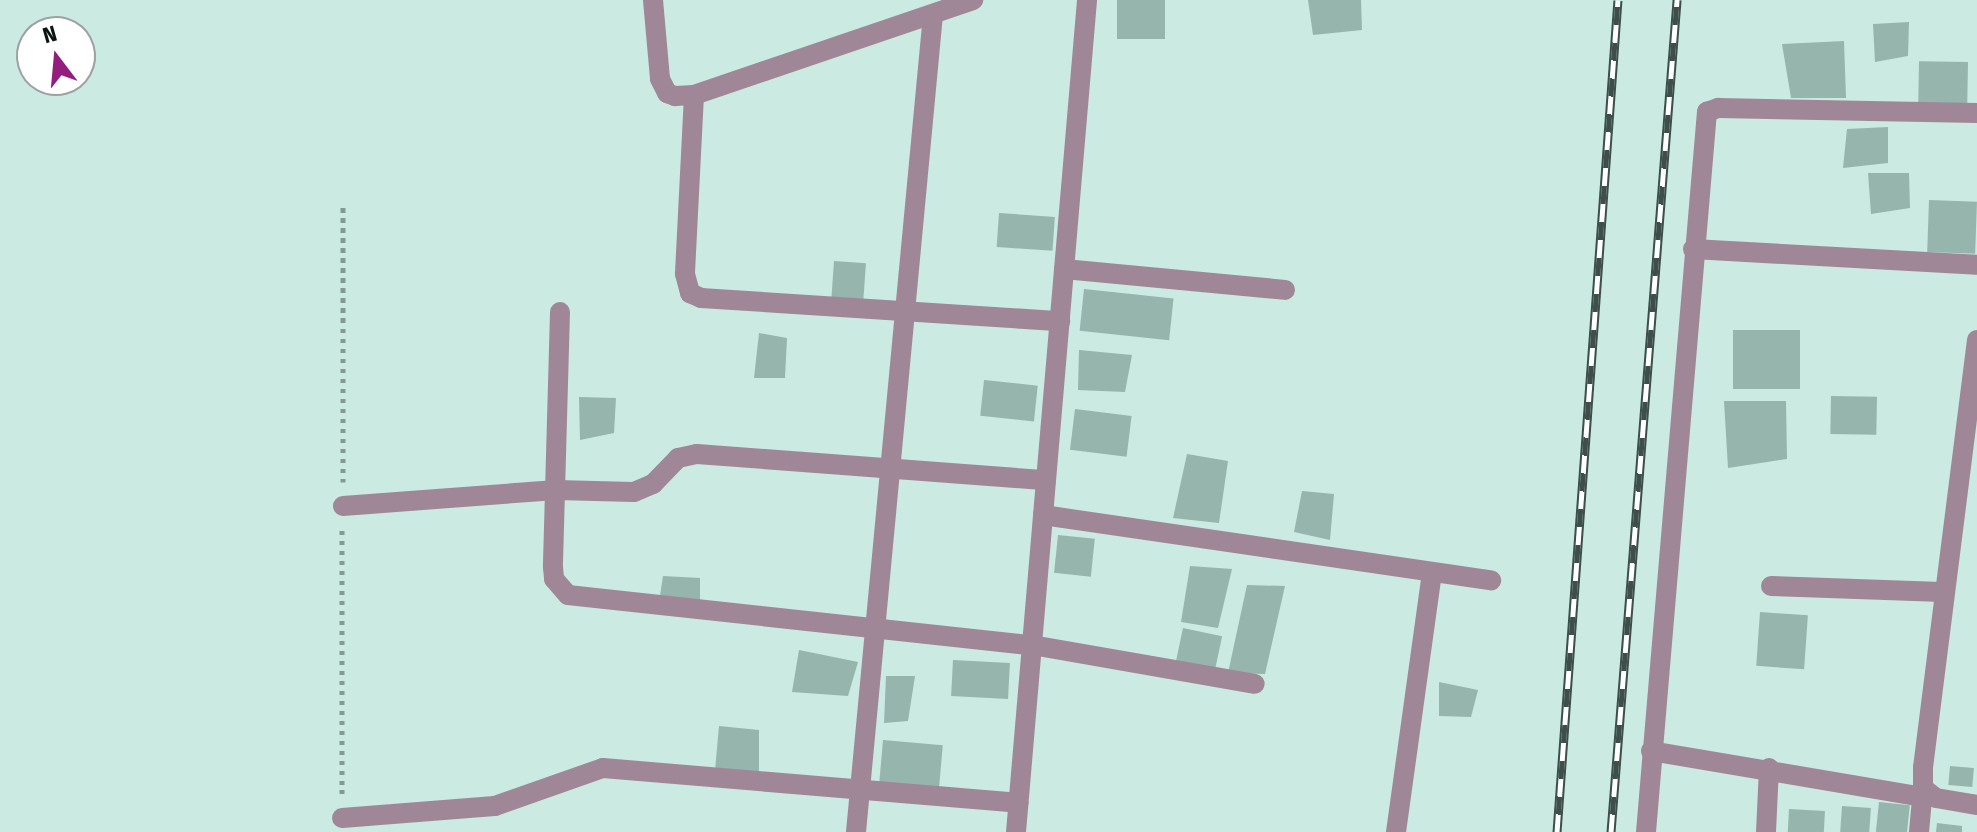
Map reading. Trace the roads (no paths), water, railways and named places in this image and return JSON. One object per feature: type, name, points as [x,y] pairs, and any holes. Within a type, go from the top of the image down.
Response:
[{"type":"street","points":[[653,0],[663,87],[675,96],[694,95],[973,0]]},
{"type":"street","points":[[1016,832],[1087,0]]},
{"type":"street","points":[[856,832],[933,15]]},
{"type":"street","points":[[694,95],[685,274],[690,293],[701,298],[1060,321]]},
{"type":"street","points":[[1646,832],[1651,751],[1670,584],[1705,117],[1711,110],[1977,113]]},
{"type":"street","points":[[1693,249],[1977,265]]},
{"type":"street","points":[[1064,269],[1285,290]]},
{"type":"street","points":[[560,312],[553,567],[554,579],[568,595],[875,631],[1032,645],[1255,684]]},
{"type":"street","points":[[1919,832],[1942,592],[1976,351]]},
{"type":"street","points":[[343,506],[556,490],[634,492],[653,484],[678,458],[697,454],[1046,480]]},
{"type":"street","points":[[1043,515],[1491,580]]},
{"type":"street","points":[[1396,832],[1432,572]]},
{"type":"street","points":[[1771,586],[1942,592]]},
{"type":"street","points":[[1651,751],[1923,793],[1946,803],[1977,805]]},
{"type":"street","points":[[342,818],[495,806],[603,768],[1019,803]]},
{"type":"street","points":[[1766,832],[1769,768]]},
{"type":"railway","points":[[1557,832],[1618,0]]},
{"type":"railway","points":[[1611,832],[1677,0]]}]
